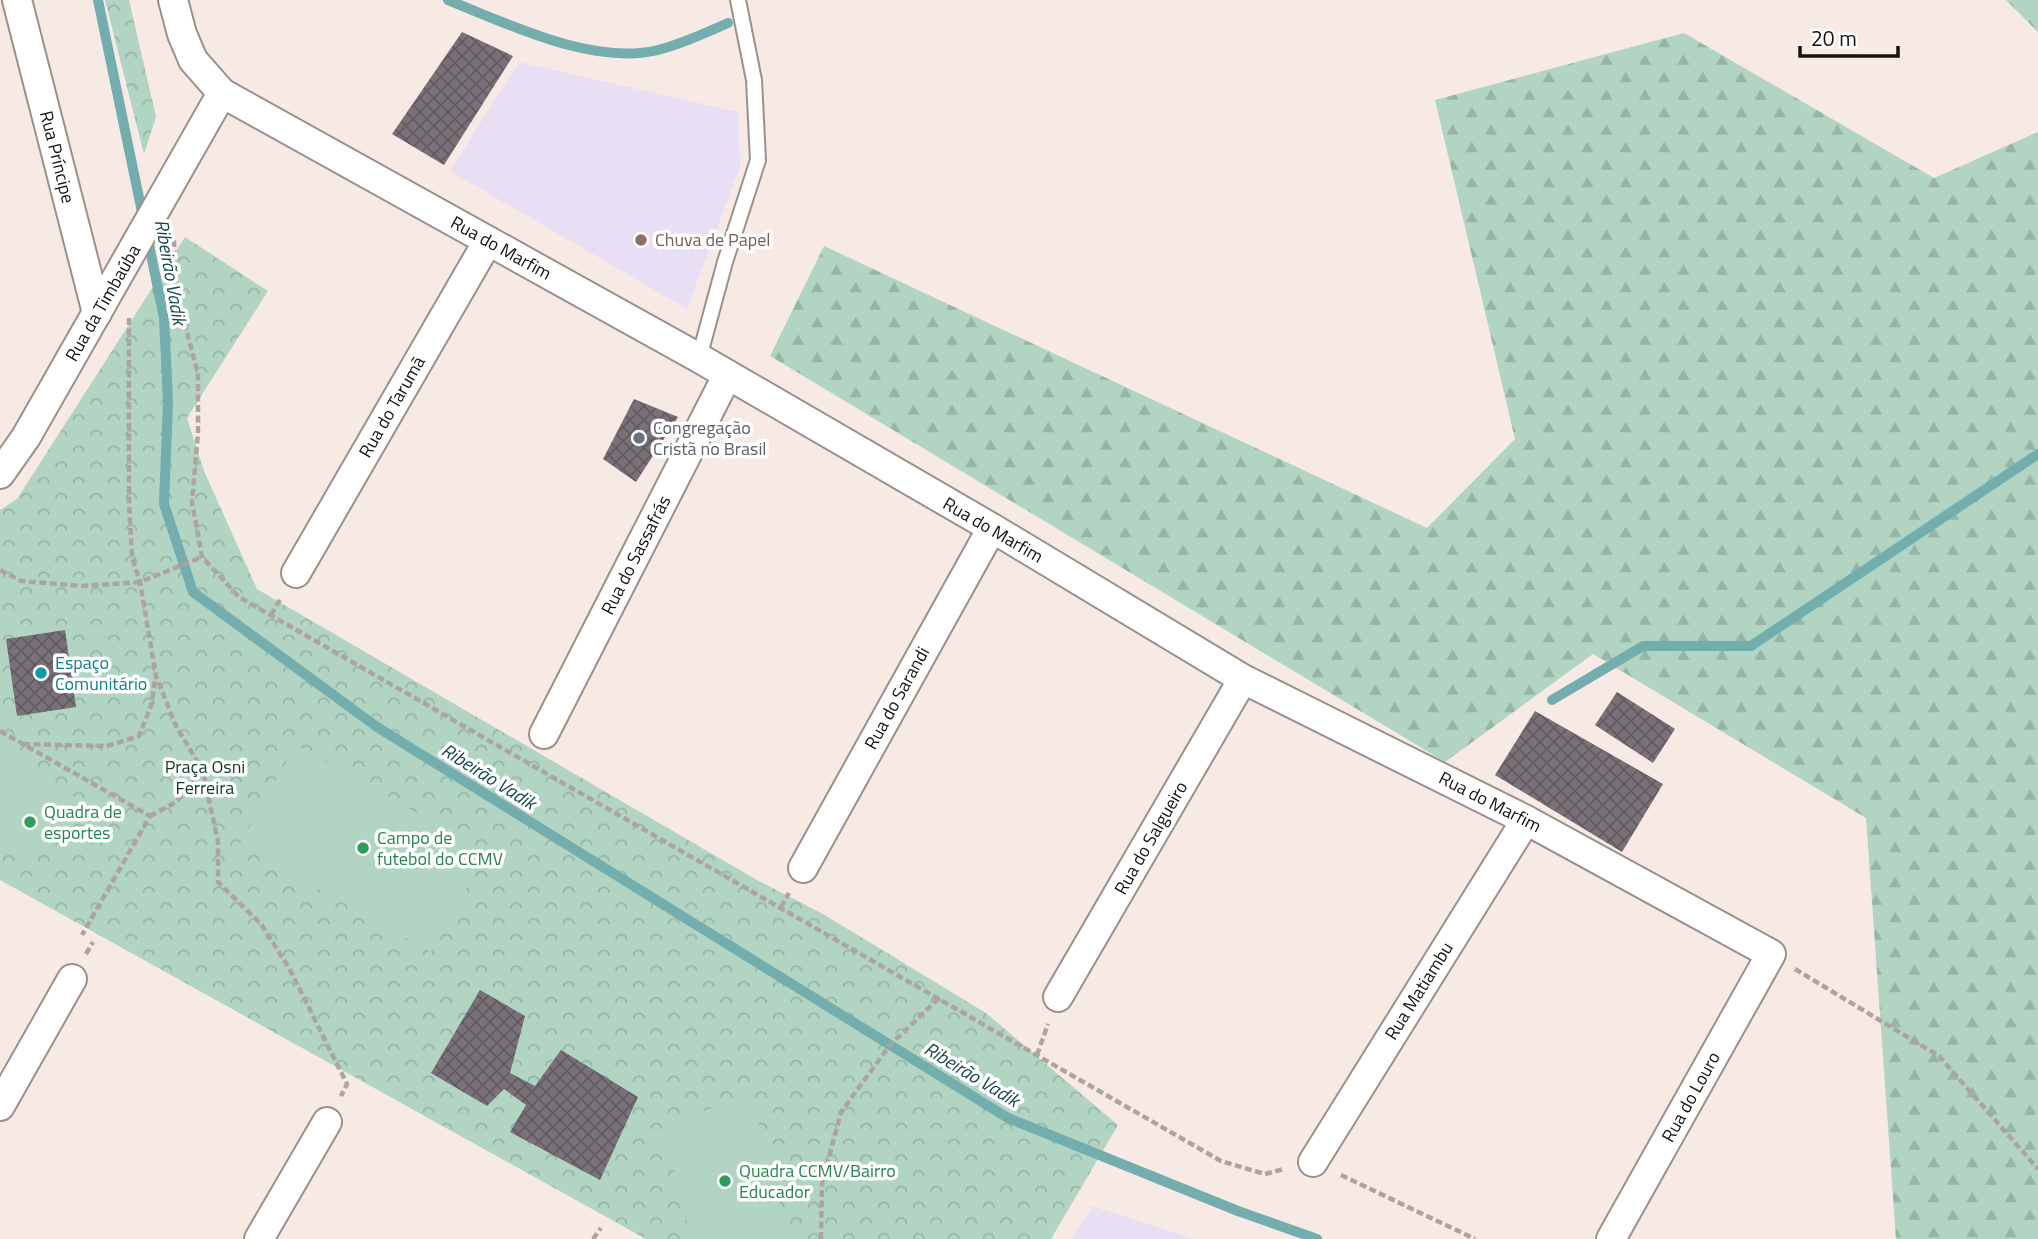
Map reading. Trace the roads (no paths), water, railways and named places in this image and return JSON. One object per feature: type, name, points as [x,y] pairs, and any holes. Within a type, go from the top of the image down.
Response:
[{"type":"street","name":"Rua Príncipe","points":[[17,0],[97,313]]},
{"type":"street","name":"Rua do Marfim","points":[[173,0],[182,34],[193,60],[222,93],[699,358],[1243,678],[1526,820],[1770,954]]},
{"type":"street","name":"Rua da Timbaúba","points":[[0,474],[26,437],[222,93]]},
{"type":"street","name":"Rua do Tarumã","points":[[296,573],[488,241]]},
{"type":"street","name":"Rua do Sassafrás","points":[[544,734],[727,376]]},
{"type":"street","name":"Rua do Sarandi","points":[[803,868],[992,528]]},
{"type":"street","name":"Rua do Salgueiro","points":[[1058,997],[1243,678]]},
{"type":"street","name":"Rua Matiambu","points":[[1312,1162],[1526,820]]},
{"type":"street","name":"Rua do Louro","points":[[1611,1239],[1770,954]]},
{"type":"street","points":[[0,1106],[72,979]]},
{"type":"street","points":[[259,1239],[327,1122]]},
{"type":"lane","points":[[699,358],[725,262],[758,160],[754,80],[738,0]]},
{"type":"waterway","name":"Ribeirão Vadik","points":[[98,0],[143,217]]},
{"type":"waterway","points":[[448,0],[551,40],[606,52],[658,50],[728,23]]},
{"type":"waterway","name":"Ribeirão Vadik","points":[[147,235],[164,318],[168,402],[164,504],[193,592],[377,727],[1008,1118],[1238,1211],[1317,1239]]},
{"type":"waterway","points":[[1552,700],[1643,646],[1751,646],[2038,454]]},
{"type":"place","name":"Chuva de Papel","points":[[641,240]]},
{"type":"place","name":"Congregação Cristã no Brasil","points":[[639,438]]},
{"type":"place","name":"Espaço Comunitário","points":[[41,673]]},
{"type":"place","name":"Quadra de esportes","points":[[30,822]]},
{"type":"place","name":"Campo de futebol do CCMV","points":[[363,848]]},
{"type":"place","name":"Quadra CCMV/Bairro Educador","points":[[725,1181]]},
{"type":"park label","name":"Praça Osni Ferreira","points":[[205,777]]}]
